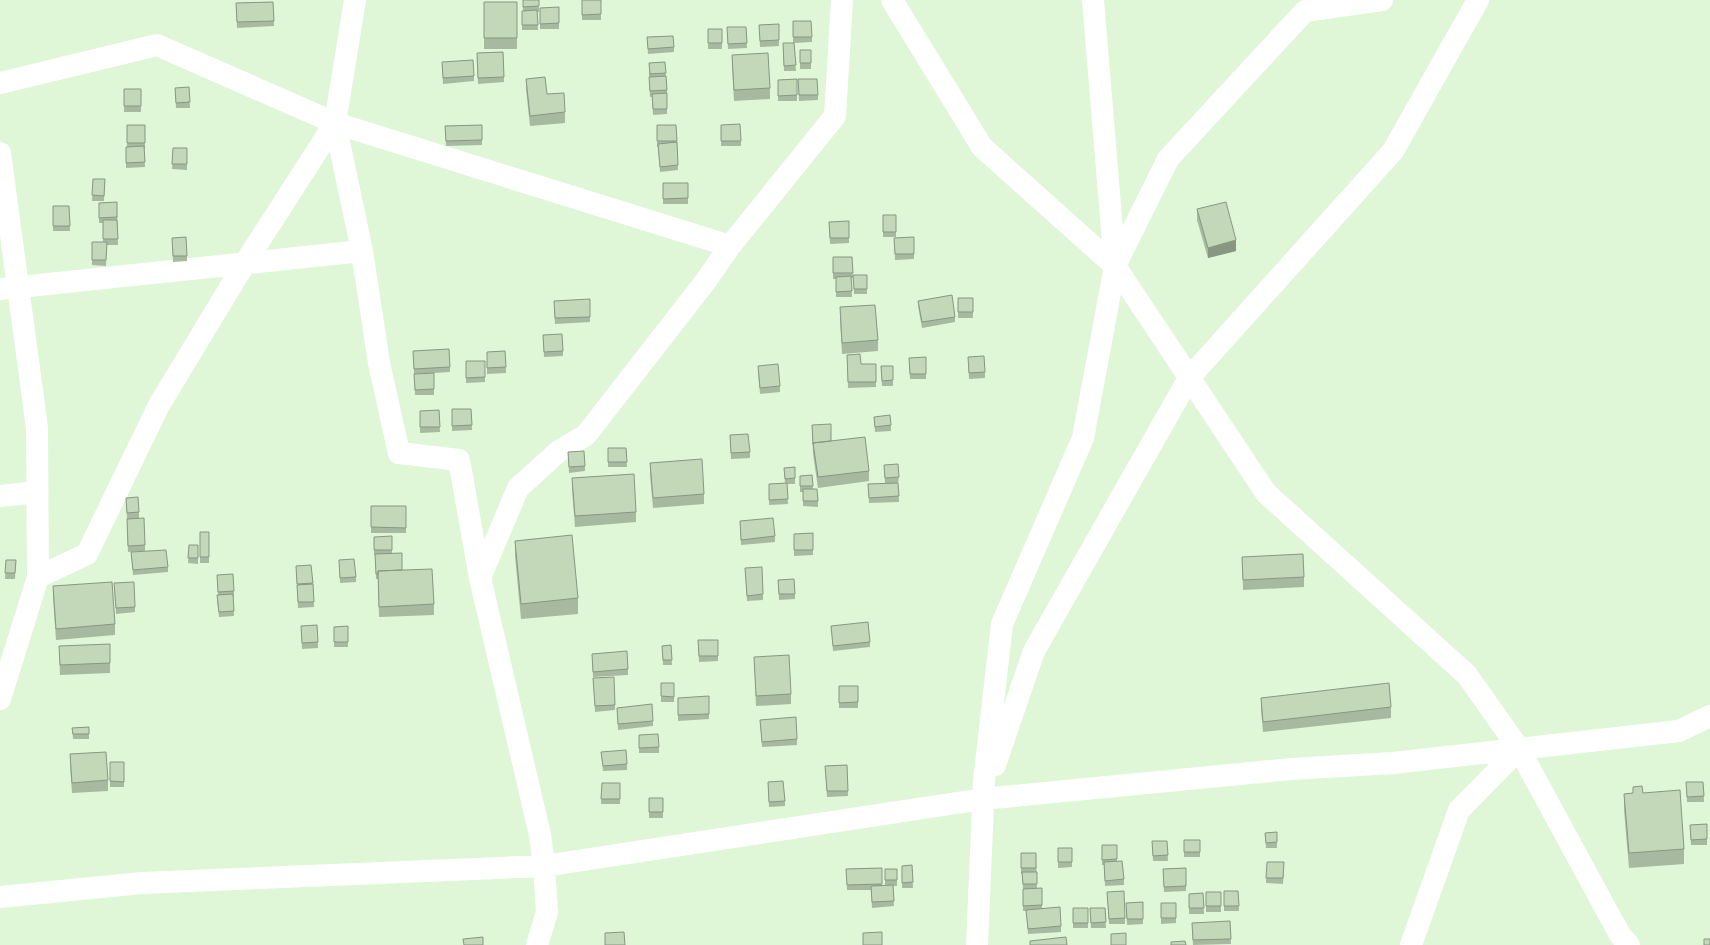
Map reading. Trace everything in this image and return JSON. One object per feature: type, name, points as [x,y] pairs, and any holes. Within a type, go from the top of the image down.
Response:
[{"type":"street","points":[[355,0],[335,123],[362,251],[379,363],[399,453],[459,460],[480,578],[540,835],[547,912],[537,945]]},
{"type":"street","points":[[480,578],[518,488],[559,451],[586,435],[705,282],[730,246],[835,116],[842,0]]},
{"type":"street","points":[[892,0],[982,147],[1115,266],[1266,494],[1467,675],[1519,749],[1620,935],[1629,945]]},
{"type":"street","points":[[977,945],[984,781],[1002,624],[1083,438],[1115,266],[1093,0]]},
{"type":"street","points":[[1115,266],[1168,159],[1305,11],[1382,0]]},
{"type":"street","points":[[983,799],[1034,651],[1189,378],[1393,151],[1478,0]]},
{"type":"street","points":[[0,83],[157,45],[335,123],[730,246]]},
{"type":"street","points":[[38,576],[87,554],[159,405],[245,263],[335,123]]},
{"type":"street","points":[[0,153],[9,288],[37,428],[38,576],[0,699]]},
{"type":"street","points":[[9,288],[362,251]]},
{"type":"street","points":[[0,496],[37,492]]},
{"type":"street","points":[[1679,731],[1710,716]]},
{"type":"street","points":[[0,897],[142,883],[544,866],[983,799],[1291,769],[1393,763],[1679,731],[1710,730]]},
{"type":"street","points":[[1412,945],[1459,810],[1519,749]]},
{"type":"building","points":[[523,0],[539,0],[539,6],[523,7]]},
{"type":"building","points":[[582,0],[601,0],[601,14],[582,15]]},
{"type":"building","points":[[273,2],[274,21],[237,22],[236,3]]},
{"type":"building","points":[[484,2],[517,2],[517,38],[484,38]]},
{"type":"building","points":[[559,7],[559,23],[540,24],[540,8]]},
{"type":"building","points":[[537,10],[538,25],[522,25],[522,11]]},
{"type":"building","points":[[793,21],[811,21],[812,37],[793,37]]},
{"type":"building","points":[[779,24],[779,40],[760,41],[759,25]]},
{"type":"building","points":[[727,27],[746,27],[747,43],[728,44]]},
{"type":"building","points":[[708,29],[722,29],[722,43],[708,43]]},
{"type":"building","points":[[673,36],[674,47],[648,49],[647,37]]},
{"type":"building","points":[[783,43],[794,43],[796,65],[784,66]]},
{"type":"building","points":[[800,50],[811,50],[811,63],[800,63]]},
{"type":"building","points":[[503,52],[504,77],[478,78],[477,53]]},
{"type":"building","points":[[768,53],[770,88],[734,90],[732,55]]},
{"type":"building","points":[[473,60],[474,76],[443,78],[442,62]]},
{"type":"building","points":[[665,62],[666,73],[650,74],[649,63]]},
{"type":"building","points":[[666,76],[667,90],[650,91],[649,77]]},
{"type":"building","points":[[545,77],[547,94],[564,93],[565,112],[530,116],[526,79]]},
{"type":"building","points":[[797,79],[797,95],[778,96],[778,80]]},
{"type":"building","points":[[798,79],[817,79],[818,95],[799,95]]},
{"type":"building","points":[[189,87],[190,102],[176,103],[175,88]]},
{"type":"building","points":[[124,89],[141,89],[141,106],[124,106]]},
{"type":"building","points":[[667,93],[667,109],[653,109],[652,94]]},
{"type":"building","points":[[740,124],[741,141],[721,141],[721,125]]},
{"type":"building","points":[[127,125],[145,125],[145,143],[127,143]]},
{"type":"building","points":[[482,125],[482,140],[446,141],[445,126]]},
{"type":"building","points":[[657,125],[676,125],[677,141],[657,141]]},
{"type":"building","points":[[677,142],[678,165],[660,167],[658,144]]},
{"type":"building","points":[[144,146],[145,162],[126,163],[126,147]]},
{"type":"building","points":[[173,148],[187,148],[187,164],[172,164]]},
{"type":"building","points":[[93,179],[105,179],[104,196],[92,195]]},
{"type":"building","points":[[663,183],[688,183],[688,198],[663,199]]},
{"type":"building","points":[[117,202],[117,217],[99,218],[99,203]]},
{"type":"building","points":[[1226,202],[1236,240],[1208,248],[1197,209]]},
{"type":"building","points":[[53,206],[69,206],[70,226],[53,226]]},
{"type":"building","points":[[883,215],[896,215],[896,232],[883,232]]},
{"type":"building","points":[[103,220],[117,220],[118,239],[103,239]]},
{"type":"building","points":[[849,221],[849,238],[830,238],[829,222]]},
{"type":"building","points":[[186,237],[187,256],[173,256],[172,238]]},
{"type":"building","points":[[914,237],[914,254],[895,254],[894,238]]},
{"type":"building","points":[[92,242],[107,242],[106,260],[92,260]]},
{"type":"building","points":[[833,257],[852,257],[853,273],[833,273]]},
{"type":"building","points":[[853,275],[867,275],[867,289],[854,289]]},
{"type":"building","points":[[851,276],[852,291],[836,292],[836,277]]},
{"type":"building","points":[[952,295],[955,317],[922,322],[918,301]]},
{"type":"building","points":[[958,298],[973,298],[973,312],[958,312]]},
{"type":"building","points":[[590,299],[590,317],[555,318],[554,301]]},
{"type":"building","points":[[875,305],[878,340],[842,343],[840,307]]},
{"type":"building","points":[[562,334],[563,351],[544,352],[543,335]]},
{"type":"building","points":[[449,349],[450,367],[414,369],[413,351]]},
{"type":"building","points":[[505,351],[506,367],[487,368],[487,352]]},
{"type":"building","points":[[860,354],[861,364],[876,364],[876,382],[848,382],[847,355]]},
{"type":"building","points":[[984,356],[985,372],[969,373],[968,357]]},
{"type":"building","points":[[926,357],[926,374],[910,374],[909,358]]},
{"type":"building","points":[[466,361],[485,361],[485,377],[466,378]]},
{"type":"building","points":[[778,364],[780,386],[760,388],[758,366]]},
{"type":"building","points":[[881,366],[893,366],[893,380],[882,381]]},
{"type":"building","points":[[434,373],[434,389],[415,390],[414,374]]},
{"type":"building","points":[[452,409],[471,409],[472,425],[452,426]]},
{"type":"building","points":[[439,410],[440,427],[420,427],[420,411]]},
{"type":"building","points":[[890,415],[891,425],[875,427],[874,417]]},
{"type":"building","points":[[831,424],[831,441],[813,444],[812,425]]},
{"type":"building","points":[[748,434],[750,452],[731,453],[730,435]]},
{"type":"building","points":[[865,437],[869,471],[818,477],[813,443]]},
{"type":"building","points":[[608,448],[626,448],[627,462],[608,462]]},
{"type":"building","points":[[584,451],[585,466],[569,467],[568,452]]},
{"type":"building","points":[[702,459],[704,494],[653,498],[650,463]]},
{"type":"building","points":[[898,464],[899,477],[885,478],[884,465]]},
{"type":"building","points":[[795,467],[795,478],[785,479],[784,468]]},
{"type":"building","points":[[634,474],[636,512],[575,516],[572,478]]},
{"type":"building","points":[[812,475],[813,486],[800,486],[800,476]]},
{"type":"building","points":[[787,483],[788,499],[769,500],[769,484]]},
{"type":"building","points":[[898,483],[899,496],[869,498],[868,484]]},
{"type":"building","points":[[803,489],[817,489],[818,501],[803,501]]},
{"type":"building","points":[[138,497],[139,512],[127,513],[126,498]]},
{"type":"building","points":[[371,506],[406,506],[406,528],[371,527]]},
{"type":"building","points":[[144,518],[145,545],[128,546],[127,519]]},
{"type":"building","points":[[773,518],[775,536],[741,540],[740,521]]},
{"type":"building","points":[[200,532],[209,532],[209,557],[200,557]]},
{"type":"building","points":[[813,533],[813,550],[794,550],[794,534]]},
{"type":"building","points":[[572,535],[578,598],[521,604],[515,541]]},
{"type":"building","points":[[392,536],[392,550],[374,550],[374,537]]},
{"type":"building","points":[[189,545],[198,545],[198,558],[188,558]]},
{"type":"building","points":[[166,550],[168,567],[133,570],[131,552]]},
{"type":"building","points":[[402,553],[402,570],[378,571],[378,574],[376,574],[375,554]]},
{"type":"building","points":[[1303,554],[1304,577],[1243,580],[1242,557]]},
{"type":"building","points":[[354,559],[356,577],[340,578],[339,560]]},
{"type":"building","points":[[6,560],[16,560],[15,573],[5,573]]},
{"type":"building","points":[[311,565],[313,583],[297,584],[296,566]]},
{"type":"building","points":[[762,567],[763,594],[747,596],[745,568]]},
{"type":"building","points":[[432,569],[434,604],[379,607],[378,571]]},
{"type":"building","points":[[233,574],[234,591],[218,592],[217,575]]},
{"type":"building","points":[[794,579],[795,594],[779,594],[778,580]]},
{"type":"building","points":[[112,582],[115,624],[56,629],[53,586]]},
{"type":"building","points":[[134,582],[135,607],[116,608],[114,583]]},
{"type":"building","points":[[313,584],[314,602],[298,602],[297,585]]},
{"type":"building","points":[[233,594],[234,611],[219,612],[217,595]]},
{"type":"building","points":[[868,622],[870,642],[833,646],[831,626]]},
{"type":"building","points":[[317,625],[318,642],[302,643],[301,626]]},
{"type":"building","points":[[348,626],[348,642],[334,642],[334,627]]},
{"type":"building","points":[[698,640],[718,640],[718,656],[699,656]]},
{"type":"building","points":[[110,644],[110,663],[60,665],[59,646]]},
{"type":"building","points":[[671,645],[672,660],[663,660],[662,646]]},
{"type":"building","points":[[627,651],[628,669],[593,672],[592,654]]},
{"type":"building","points":[[789,655],[791,694],[756,696],[754,657]]},
{"type":"building","points":[[614,677],[615,705],[595,706],[593,678]]},
{"type":"building","points":[[661,683],[674,683],[674,697],[661,696]]},
{"type":"building","points":[[1389,683],[1391,707],[1263,722],[1261,698]]},
{"type":"building","points":[[839,686],[858,686],[858,702],[839,703]]},
{"type":"building","points":[[709,696],[709,714],[678,715],[678,698]]},
{"type":"building","points":[[652,704],[653,721],[618,724],[617,708]]},
{"type":"building","points":[[796,717],[797,739],[762,742],[760,720]]},
{"type":"building","points":[[89,727],[89,734],[73,734],[72,728]]},
{"type":"building","points":[[658,734],[659,747],[639,748],[639,735]]},
{"type":"building","points":[[626,750],[627,764],[603,766],[601,752]]},
{"type":"building","points":[[106,752],[108,780],[72,783],[70,754]]},
{"type":"building","points":[[110,762],[124,762],[124,782],[110,781]]},
{"type":"building","points":[[847,765],[848,791],[827,791],[825,766]]},
{"type":"building","points":[[783,781],[785,801],[769,802],[768,782]]},
{"type":"building","points":[[1686,782],[1703,782],[1704,796],[1687,797]]},
{"type":"building","points":[[602,783],[620,783],[620,799],[601,799]]},
{"type":"building","points":[[1642,786],[1643,793],[1680,790],[1684,849],[1629,853],[1624,794],[1633,793],[1633,787]]},
{"type":"building","points":[[649,798],[663,798],[663,812],[649,812]]},
{"type":"building","points":[[1707,824],[1707,839],[1691,840],[1690,825]]},
{"type":"building","points":[[1277,832],[1277,842],[1266,843],[1265,833]]},
{"type":"building","points":[[1184,840],[1200,840],[1200,852],[1184,852]]},
{"type":"building","points":[[1152,841],[1167,841],[1168,855],[1153,856]]},
{"type":"building","points":[[1102,845],[1117,845],[1117,859],[1102,860]]},
{"type":"building","points":[[1058,848],[1072,848],[1072,862],[1058,862]]},
{"type":"building","points":[[1021,853],[1036,853],[1036,868],[1021,868]]},
{"type":"building","points":[[1122,861],[1124,879],[1105,881],[1104,862]]},
{"type":"building","points":[[1267,862],[1284,862],[1283,878],[1266,878]]},
{"type":"building","points":[[912,865],[913,882],[902,883],[902,866]]},
{"type":"building","points":[[882,868],[882,884],[847,885],[846,869]]},
{"type":"building","points":[[1186,868],[1186,886],[1164,887],[1163,869]]},
{"type":"building","points":[[885,869],[897,869],[897,880],[885,880]]},
{"type":"building","points":[[1022,872],[1037,872],[1037,884],[1023,884]]},
{"type":"building","points":[[893,885],[894,901],[872,902],[871,886]]},
{"type":"building","points":[[1042,888],[1042,905],[1023,906],[1023,889]]},
{"type":"building","points":[[1124,891],[1125,918],[1109,919],[1107,892]]},
{"type":"building","points":[[1224,891],[1238,891],[1239,906],[1224,906]]},
{"type":"building","points":[[1206,892],[1221,892],[1221,906],[1206,906]]},
{"type":"building","points":[[1203,893],[1204,908],[1189,908],[1189,894]]},
{"type":"building","points":[[1143,902],[1143,919],[1127,919],[1126,903]]},
{"type":"building","points":[[1161,903],[1176,903],[1176,918],[1161,918]]},
{"type":"building","points":[[1060,907],[1061,926],[1028,929],[1026,910]]},
{"type":"building","points":[[1073,908],[1088,908],[1088,923],[1073,923]]},
{"type":"building","points":[[1090,908],[1105,908],[1106,922],[1091,923]]},
{"type":"building","points":[[1230,921],[1231,939],[1193,940],[1192,923]]},
{"type":"building","points":[[624,932],[625,945],[605,945],[605,933]]},
{"type":"building","points":[[882,932],[882,945],[863,945],[863,933]]},
{"type":"building","points":[[1126,933],[1126,945],[1111,945],[1111,934]]},
{"type":"building","points":[[483,937],[483,945],[464,945],[463,939]]},
{"type":"building","points":[[1066,937],[1067,945],[1030,945],[1030,941]]},
{"type":"building","points":[[1704,939],[1710,939],[1710,945],[1704,945]]},
{"type":"building","points":[[1185,941],[1186,945],[1171,945],[1171,942]]}]
